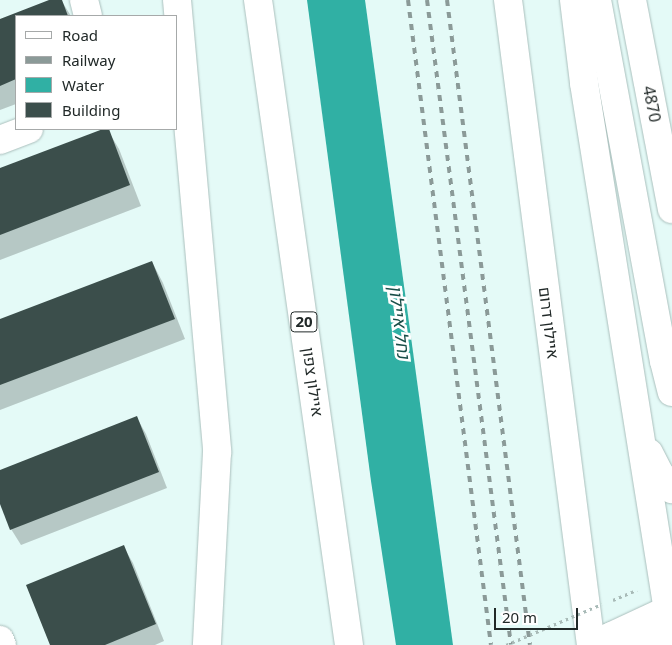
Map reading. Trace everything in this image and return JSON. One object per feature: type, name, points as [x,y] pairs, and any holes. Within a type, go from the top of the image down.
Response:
[{"type":"main road","points":[[84,0],[88,15]]},
{"type":"main road","points":[[177,0],[216,452],[206,636]]},
{"type":"main road","name":"איילון צפון","points":[[258,0],[349,645]]},
{"type":"main road","name":"איילון דרום","points":[[508,0],[598,642]]},
{"type":"main road","points":[[574,0],[584,83],[638,422],[671,610],[666,645]]},
{"type":"main road","points":[[597,0],[664,361],[672,392]]},
{"type":"main road","name":"4870","points":[[632,0],[672,209]]},
{"type":"main road","points":[[0,140],[26,130]]},
{"type":"main road","points":[[638,422],[650,456],[659,474],[672,489]]},
{"type":"main road","points":[[598,642],[671,610]]},
{"type":"main road","points":[[598,642],[626,636],[650,645]]},
{"type":"main road","points":[[0,640],[2,645]]},
{"type":"path","points":[[506,645],[602,604]]},
{"type":"water","name":"נחל איילון","points":[[307,0],[365,0],[453,645],[396,645],[371,481]]},
{"type":"building","points":[[49,0],[62,0],[68,15],[15,15],[15,79],[0,86],[0,19]]},
{"type":"building","points":[[100,130],[109,130],[130,185],[0,235],[0,168]]},
{"type":"building","points":[[152,261],[175,319],[0,385],[0,319]]},
{"type":"building","points":[[137,416],[159,472],[10,530],[0,504],[0,470]]},
{"type":"building","points":[[124,545],[156,624],[105,645],[50,645],[26,585]]},
{"type":"railway","points":[[408,0],[491,645]]},
{"type":"railway","points":[[427,0],[511,645]]},
{"type":"railway","points":[[447,0],[530,645]]}]
